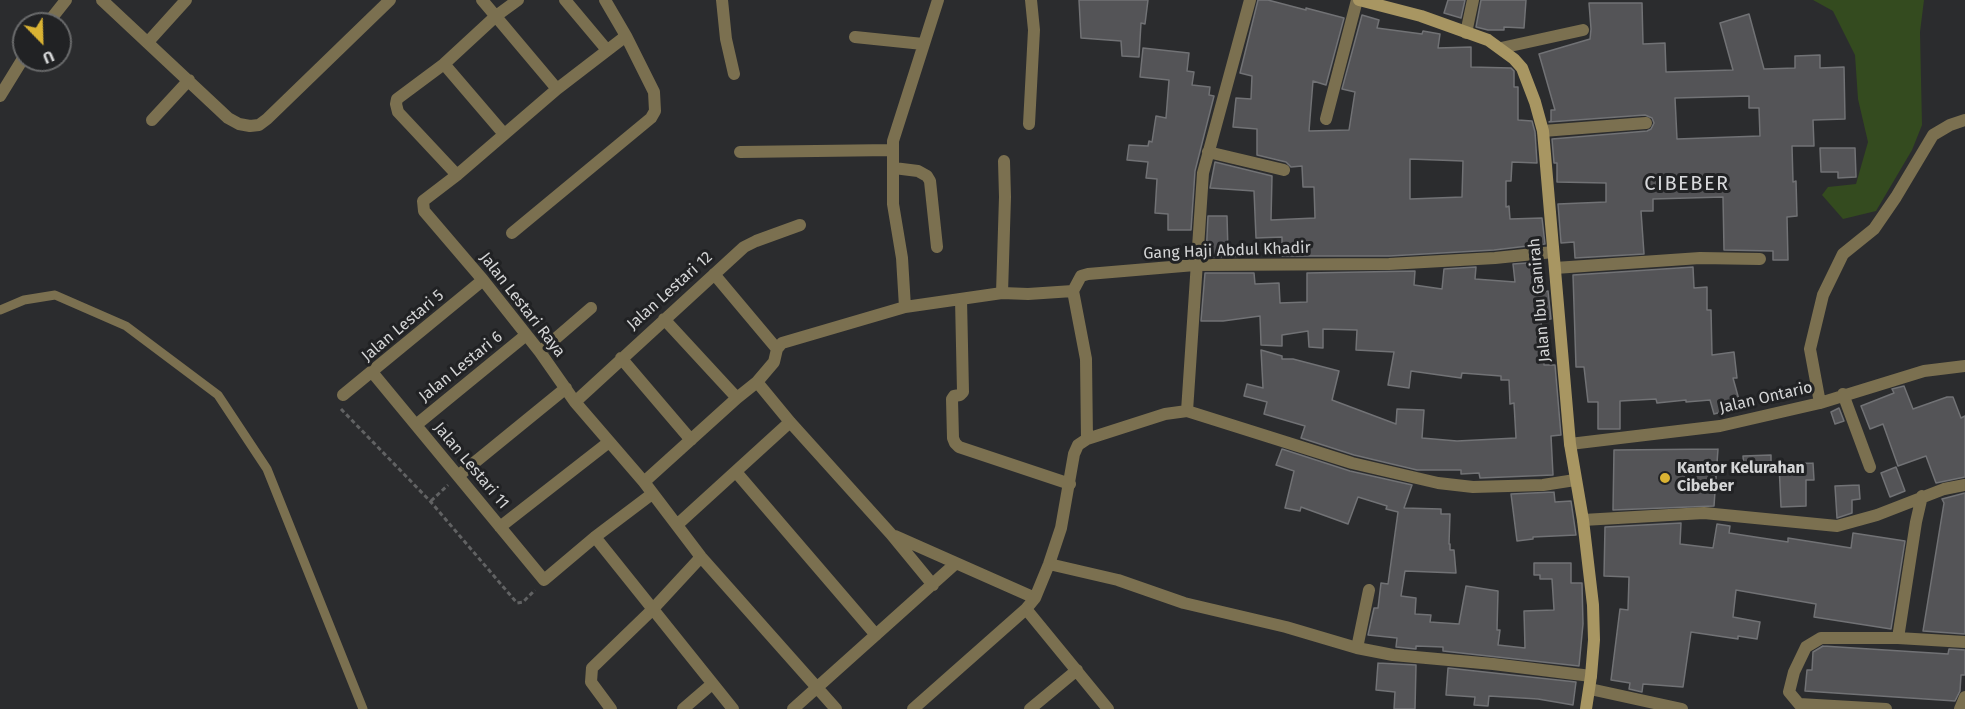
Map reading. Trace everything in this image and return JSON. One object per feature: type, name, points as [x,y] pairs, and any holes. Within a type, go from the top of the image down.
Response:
[{"type":"main road","name":"Jalan Ibu Ganirah","points":[[1358,0],[1454,26],[1501,48],[1522,68],[1543,131],[1570,444],[1593,605],[1594,640],[1591,683],[1586,709]]},
{"type":"street","points":[[56,12],[66,0]]},
{"type":"street","points":[[102,0],[228,117],[239,124],[250,126],[259,125],[267,119],[390,0]]},
{"type":"street","points":[[148,42],[186,0]]},
{"type":"street","points":[[482,0],[557,89]]},
{"type":"street","points":[[457,175],[396,108],[397,99],[444,64],[496,16],[518,0]]},
{"type":"street","points":[[565,0],[607,50]]},
{"type":"street","points":[[512,233],[651,118],[655,111],[654,92],[605,0]]},
{"type":"street","points":[[722,0],[726,39],[734,74]]},
{"type":"street","points":[[905,307],[903,258],[893,204],[892,141],[938,0]]},
{"type":"street","points":[[1029,124],[1034,30],[1031,0]]},
{"type":"street","points":[[1187,411],[1195,265],[1203,173],[1250,0]]},
{"type":"street","points":[[1326,119],[1358,0]]},
{"type":"street","points":[[1466,33],[1473,0]]},
{"type":"street","points":[[1501,48],[1583,30]]},
{"type":"street","name":"Jalan Lestari Raya","points":[[626,37],[557,89],[457,175],[423,201],[424,211],[483,280],[540,352],[575,402],[644,482],[702,557],[836,709]]},
{"type":"street","points":[[855,37],[923,44]]},
{"type":"street","points":[[444,64],[504,134]]},
{"type":"street","points":[[0,96],[15,72]]},
{"type":"street","points":[[152,120],[189,80]]},
{"type":"street","points":[[1820,403],[1810,349],[1823,295],[1843,254],[1874,229],[1934,135],[1950,125],[1965,120]]},
{"type":"street","points":[[1543,131],[1646,123]]},
{"type":"street","points":[[740,152],[892,150]]},
{"type":"street","points":[[1208,152],[1284,170]]},
{"type":"street","points":[[1002,293],[1004,161]]},
{"type":"street","points":[[894,168],[918,171],[927,176],[930,181],[937,247]]},
{"type":"street","name":"Jalan Lestari 12","points":[[575,402],[744,247],[800,225]]},
{"type":"street","name":"Gang Haji Abdul Khadir","points":[[1073,291],[1081,276],[1088,274],[1195,265],[1389,264],[1553,252]]},
{"type":"street","points":[[1554,268],[1700,258],[1760,259]]},
{"type":"street","points":[[714,274],[777,349]]},
{"type":"street","name":"Jalan Lestari 5","points":[[343,395],[483,280]]},
{"type":"street","points":[[644,482],[757,382],[774,362],[777,349],[786,340],[905,307],[1002,293],[1073,291],[1086,359],[1087,439]]},
{"type":"street","points":[[961,299],[963,392],[952,399],[953,438],[959,447],[1070,484]]},
{"type":"street","points":[[540,352],[591,308]]},
{"type":"street","points":[[664,319],[737,398]]},
{"type":"street","name":"Jalan Lestari 6","points":[[416,425],[526,335]]},
{"type":"street","points":[[621,358],[691,440]]},
{"type":"street","name":"Jalan Ontario","points":[[1570,444],[1720,426],[1820,403],[1924,370],[1965,366]]},
{"type":"street","name":"Jalan Lestari 11","points":[[372,372],[544,580]]},
{"type":"street","points":[[757,382],[933,585]]},
{"type":"street","points":[[458,476],[566,388]]},
{"type":"street","points":[[1843,394],[1870,467]]},
{"type":"street","points":[[913,709],[1026,609],[1035,598],[1061,528],[1074,454],[1078,445],[1087,439],[1165,414],[1187,411],[1352,463],[1438,483],[1473,487],[1543,485],[1575,480]]},
{"type":"street","points":[[678,524],[790,422]]},
{"type":"street","points":[[500,527],[609,442]]},
{"type":"street","points":[[736,472],[876,635]]},
{"type":"street","points":[[1582,520],[1704,513],[1837,526],[1877,515],[1922,496],[1965,485]]},
{"type":"street","points":[[544,580],[595,537],[652,494]]},
{"type":"street","points":[[1898,638],[1922,496]]},
{"type":"street","points":[[891,534],[1035,598]]},
{"type":"street","points":[[595,537],[733,709]]},
{"type":"street","points":[[611,709],[591,682],[592,668],[702,557]]},
{"type":"street","points":[[793,709],[955,564]]},
{"type":"street","points":[[1049,564],[1118,580],[1184,603],[1286,627],[1357,648],[1394,655],[1492,664],[1591,683],[1682,709]]},
{"type":"street","points":[[1357,648],[1369,590]]},
{"type":"street","points":[[1026,609],[1108,709]]},
{"type":"street","points":[[1886,709],[1799,704],[1789,692],[1806,647],[1821,638],[1898,638],[1965,642]]},
{"type":"street","points":[[1030,709],[1077,670]]},
{"type":"street","points":[[682,709],[712,684]]},
{"type":"street","points":[[1960,709],[1965,697]]},
{"type":"lane","points":[[0,310],[24,300],[54,295],[126,326],[218,395],[267,469],[363,709]]},
{"type":"path","points":[[343,395],[338,401],[342,411],[430,501],[517,603],[523,602],[544,580]]},
{"type":"path","points":[[430,501],[458,476]]},
{"type":"green space","points":[[1813,0],[1924,0],[1920,32],[1922,125],[1912,150],[1876,211],[1843,219],[1822,195],[1828,187],[1856,184],[1868,142],[1858,99],[1855,55],[1833,11]]},
{"type":"building","points":[[1079,0],[1148,0],[1145,24],[1141,23],[1139,57],[1122,56],[1121,41],[1081,38]]},
{"type":"building","points":[[1258,0],[1268,0],[1344,18],[1326,85],[1313,81],[1309,131],[1349,130],[1355,92],[1342,89],[1362,15],[1379,20],[1377,28],[1440,34],[1438,48],[1471,47],[1471,67],[1511,68],[1514,71],[1514,87],[1518,87],[1518,120],[1532,121],[1537,163],[1512,162],[1511,181],[1506,181],[1506,207],[1509,206],[1510,219],[1542,218],[1545,244],[1494,250],[1389,256],[1282,256],[1282,237],[1256,238],[1254,191],[1210,188],[1215,162],[1272,176],[1271,220],[1315,218],[1314,187],[1303,187],[1302,166],[1291,167],[1286,162],[1257,155],[1257,129],[1233,127],[1236,98],[1251,99],[1252,76],[1240,73]],"holes":[[[1410,159],[1463,161],[1462,197],[1410,199]]]},
{"type":"building","points":[[1448,0],[1465,0],[1461,18],[1444,13]]},
{"type":"building","points":[[1481,0],[1526,0],[1524,28],[1504,27],[1504,30],[1488,30],[1476,27]]},
{"type":"building","points":[[1589,3],[1642,3],[1643,44],[1665,43],[1666,72],[1733,70],[1720,23],[1749,14],[1764,69],[1795,68],[1795,56],[1820,55],[1820,68],[1844,67],[1845,119],[1813,120],[1814,146],[1792,146],[1797,216],[1787,217],[1788,260],[1773,260],[1773,251],[1724,250],[1723,197],[1653,199],[1653,211],[1641,211],[1644,254],[1575,258],[1574,242],[1561,243],[1558,204],[1606,202],[1606,183],[1557,182],[1557,163],[1554,163],[1552,139],[1647,131],[1654,123],[1652,118],[1645,115],[1549,122],[1551,121],[1551,110],[1555,110],[1539,54],[1590,39]],"holes":[[[1749,96],[1749,108],[1759,108],[1760,136],[1677,139],[1675,98]]]},
{"type":"building","points":[[1143,48],[1189,53],[1187,71],[1194,72],[1192,85],[1210,87],[1209,95],[1214,96],[1195,171],[1191,230],[1168,230],[1168,214],[1155,213],[1157,179],[1146,178],[1148,162],[1127,160],[1129,145],[1148,146],[1149,141],[1152,142],[1156,116],[1166,118],[1169,80],[1140,77]]},
{"type":"building","points":[[1820,148],[1855,148],[1856,177],[1838,178],[1838,172],[1821,172]]},
{"type":"building","points":[[1208,216],[1227,216],[1228,251],[1254,250],[1254,256],[1206,257]]},
{"type":"building","points":[[1541,262],[1544,292],[1548,291],[1551,319],[1541,320],[1544,365],[1555,365],[1561,435],[1551,436],[1553,475],[1480,478],[1479,473],[1461,474],[1461,470],[1417,470],[1354,455],[1301,438],[1305,426],[1264,414],[1267,402],[1244,396],[1247,384],[1263,388],[1261,350],[1282,356],[1282,359],[1293,359],[1339,371],[1332,400],[1396,424],[1397,409],[1424,410],[1422,438],[1457,441],[1516,438],[1514,403],[1510,404],[1509,380],[1501,380],[1501,376],[1462,373],[1461,378],[1411,371],[1409,388],[1388,385],[1394,352],[1356,350],[1357,330],[1323,329],[1323,348],[1309,347],[1308,331],[1282,335],[1282,346],[1261,345],[1260,316],[1223,321],[1201,321],[1205,273],[1254,273],[1255,284],[1279,283],[1280,303],[1307,302],[1307,273],[1415,271],[1414,285],[1442,289],[1444,269],[1476,267],[1475,279],[1515,282],[1513,264]]},
{"type":"building","points":[[1693,267],[1694,288],[1707,287],[1707,310],[1711,310],[1712,355],[1734,352],[1737,378],[1733,378],[1741,407],[1714,414],[1710,400],[1657,403],[1656,399],[1620,401],[1620,429],[1598,429],[1598,402],[1588,402],[1584,367],[1576,367],[1573,275]]},
{"type":"building","points":[[1904,386],[1913,409],[1953,397],[1961,418],[1965,416],[1965,477],[1936,483],[1926,456],[1898,466],[1883,424],[1870,429],[1861,406],[1894,393],[1892,389]]},
{"type":"building","points":[[1839,408],[1844,421],[1835,424],[1831,412]]},
{"type":"building","points":[[1282,449],[1350,471],[1412,485],[1404,508],[1441,509],[1441,514],[1450,514],[1449,544],[1450,550],[1454,550],[1456,573],[1405,571],[1401,596],[1416,598],[1415,614],[1431,615],[1430,622],[1459,624],[1466,586],[1498,591],[1497,630],[1500,630],[1498,645],[1525,648],[1524,611],[1554,610],[1552,579],[1540,579],[1540,575],[1534,575],[1534,563],[1571,563],[1571,583],[1582,583],[1583,624],[1579,666],[1443,651],[1443,647],[1416,646],[1416,649],[1396,647],[1397,638],[1368,635],[1374,608],[1378,608],[1381,583],[1388,584],[1398,512],[1358,497],[1348,524],[1301,507],[1300,511],[1285,508],[1294,471],[1276,465]]},
{"type":"building","name":"Kantor Kelurahan Cibeber","points":[[1718,449],[1714,506],[1613,510],[1614,450]]},
{"type":"building","points":[[1771,455],[1771,469],[1744,470],[1743,456]]},
{"type":"building","points":[[1813,463],[1814,480],[1806,480],[1806,506],[1781,507],[1779,464]]},
{"type":"building","points":[[1896,467],[1905,491],[1890,497],[1881,473]]},
{"type":"building","points":[[1859,485],[1860,499],[1852,500],[1852,513],[1837,518],[1835,486]]},
{"type":"building","points":[[1554,492],[1555,502],[1571,501],[1576,535],[1533,537],[1533,539],[1517,541],[1511,494]]},
{"type":"building","points":[[1965,493],[1965,634],[1923,631],[1944,503],[1942,499]]},
{"type":"building","points":[[1681,523],[1680,544],[1713,548],[1717,524],[1730,526],[1729,533],[1788,542],[1788,538],[1851,548],[1853,533],[1905,541],[1891,629],[1814,617],[1816,604],[1736,590],[1733,617],[1760,622],[1757,639],[1738,636],[1738,639],[1691,632],[1683,687],[1643,684],[1642,692],[1629,689],[1630,683],[1611,680],[1620,609],[1628,610],[1629,577],[1604,576],[1605,527]]},
{"type":"building","points":[[1823,646],[1948,654],[1949,649],[1965,650],[1965,675],[1961,675],[1960,691],[1955,701],[1805,691],[1807,670],[1812,670],[1813,652]]},
{"type":"building","points":[[1378,663],[1416,665],[1415,709],[1394,709],[1395,692],[1376,690]]},
{"type":"building","points":[[1448,668],[1576,682],[1573,705],[1538,699],[1489,696],[1488,706],[1474,705],[1475,697],[1446,695]]},
{"type":"place","name":"Kantor Kelurahan Cibeber","points":[[1665,478]]},
{"type":"district","name":"CIBEBER","points":[[1687,184]]}]
